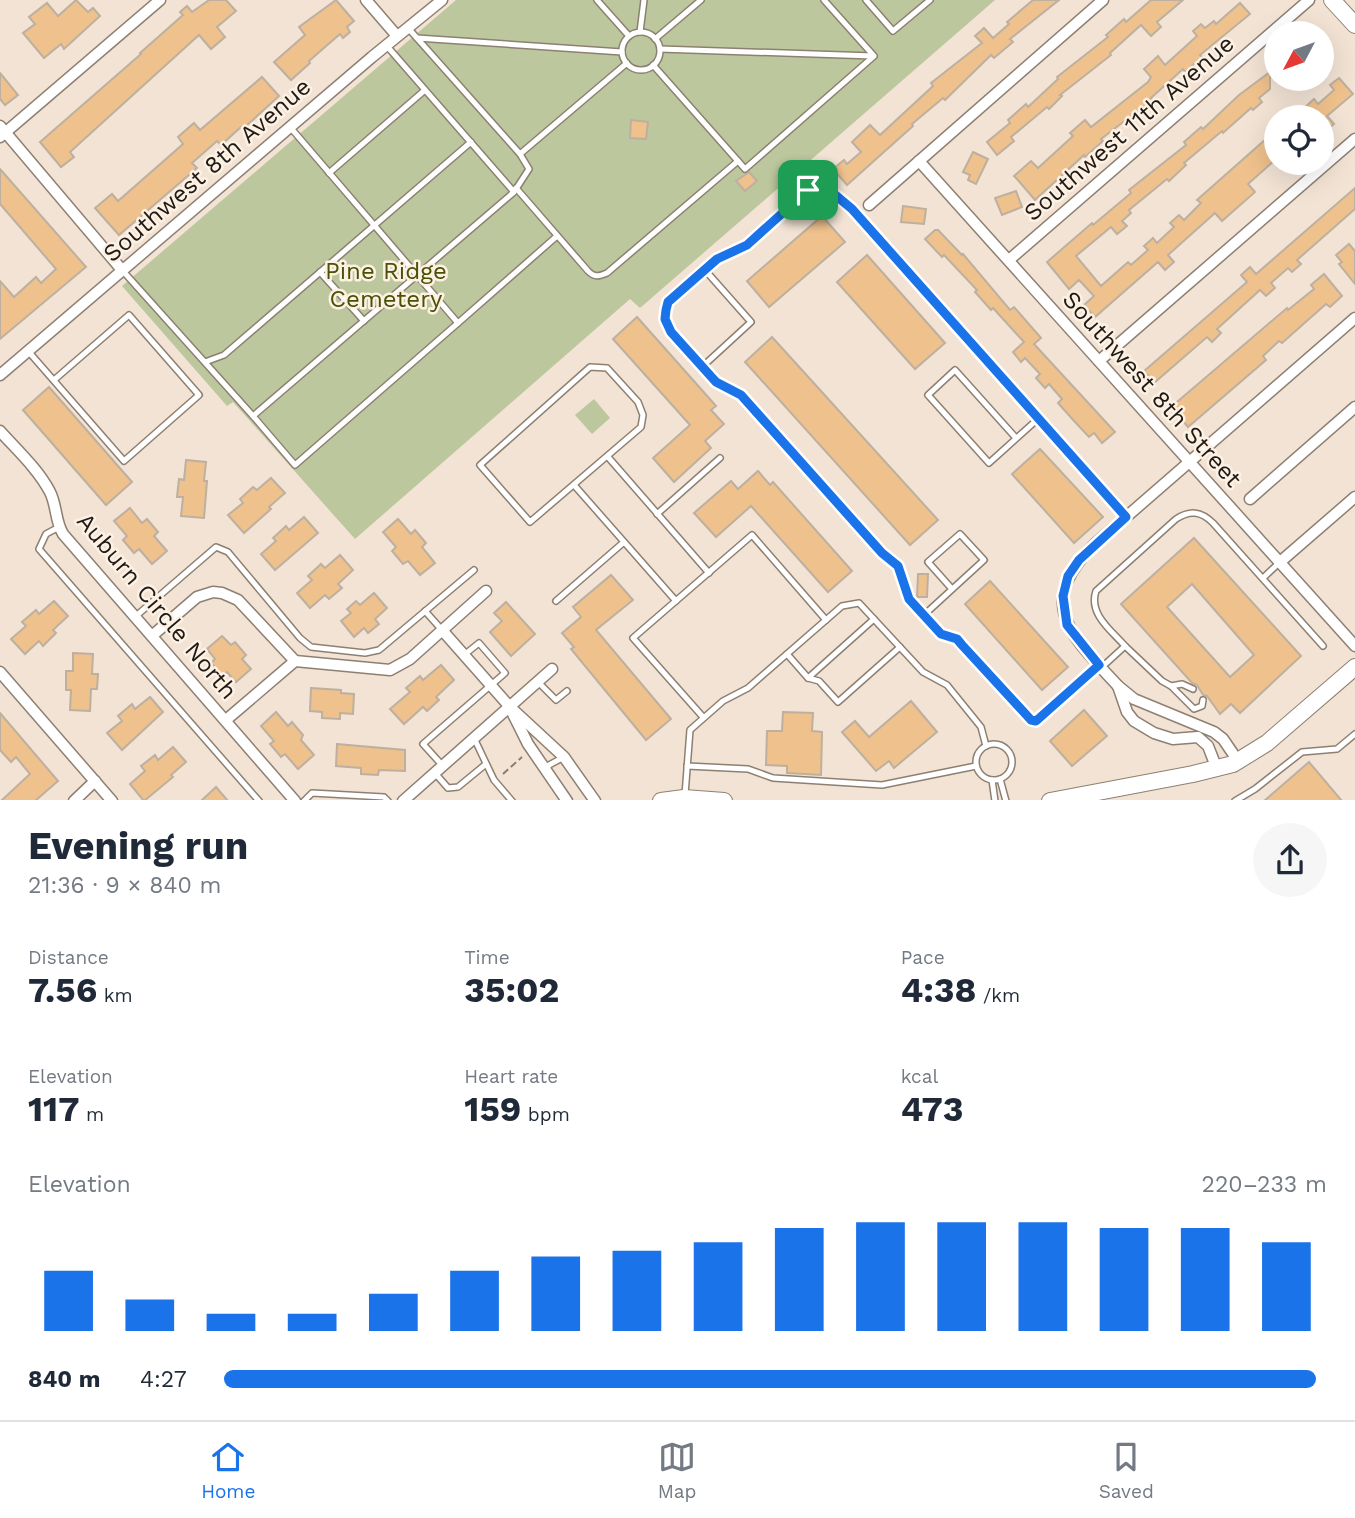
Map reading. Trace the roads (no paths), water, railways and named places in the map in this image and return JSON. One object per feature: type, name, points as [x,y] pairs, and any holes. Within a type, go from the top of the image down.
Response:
[{"type":"street","points":[[122,270],[2,132],[160,0]]},
{"type":"street","points":[[366,0],[397,36]]},
{"type":"street","name":"Southwest 8th Avenue","points":[[0,374],[442,0]]},
{"type":"street","points":[[869,205],[1103,0]]},
{"type":"street","name":"Southwest 11th Avenue","points":[[1009,260],[1309,0]]},
{"type":"street","points":[[1332,0],[1355,25]]},
{"type":"street","points":[[1099,361],[1355,139]]},
{"type":"street","name":"Southwest 8th Street","points":[[919,161],[1355,646]]},
{"type":"street","points":[[1238,761],[1223,739],[1214,732],[1134,699],[1100,667],[1067,625],[1063,596],[1068,576],[1079,560],[1126,517],[1355,318]]},
{"type":"street","points":[[1250,499],[1355,407]]},
{"type":"street","name":"Auburn Circle North","points":[[0,431],[40,476],[50,492],[59,527],[295,800]]},
{"type":"street","points":[[1280,562],[1355,496]]},
{"type":"street","points":[[153,635],[197,597],[213,592],[222,593],[238,600],[295,661],[390,670],[410,659],[486,591]]},
{"type":"street","points":[[442,630],[510,707],[564,757],[595,800]]},
{"type":"street","points":[[226,720],[295,661]]},
{"type":"street","points":[[1050,800],[1075,798],[1217,769],[1238,761],[1267,743],[1355,667]]},
{"type":"street","points":[[403,800],[552,669]]},
{"type":"street","points":[[0,672],[112,800]]},
{"type":"street","points":[[1118,686],[1126,712],[1134,722],[1173,739],[1198,737],[1208,746],[1217,769]]},
{"type":"street","points":[[510,707],[544,772],[567,800]]},
{"type":"street","points":[[74,800],[95,781]]},
{"type":"street","points":[[661,800],[724,800]]},
{"type":"lane","points":[[597,0],[629,36]]},
{"type":"lane","points":[[640,32],[644,0]]},
{"type":"lane","points":[[655,39],[701,0]]},
{"type":"lane","points":[[824,0],[874,56]]},
{"type":"lane","points":[[866,0],[893,31],[930,0]]},
{"type":"lane","points":[[253,416],[515,190],[529,169],[520,154],[408,28]]},
{"type":"lane","points":[[640,32],[651,35],[660,50],[653,65],[642,69],[631,67],[622,52],[629,36],[640,32]]},
{"type":"lane","points":[[416,38],[622,52]]},
{"type":"lane","points":[[386,45],[593,276],[607,273],[738,161]]},
{"type":"lane","points":[[660,50],[874,56]]},
{"type":"lane","points":[[653,65],[745,169],[874,56]]},
{"type":"lane","points":[[520,154],[627,63]]},
{"type":"lane","points":[[329,173],[425,90]]},
{"type":"lane","points":[[290,127],[458,323]]},
{"type":"lane","points":[[205,362],[224,355],[471,142]]},
{"type":"lane","points":[[1125,646],[1036,721],[1031,720],[957,639],[941,634],[909,599],[898,566],[882,553],[741,395],[716,382],[671,332],[665,319],[668,302],[726,253],[747,245],[808,190],[827,188],[852,209],[1126,517]]},
{"type":"lane","points":[[122,270],[295,465],[557,236]]},
{"type":"lane","points":[[702,367],[751,322],[705,270]]},
{"type":"lane","points":[[320,272],[364,321]]},
{"type":"lane","points":[[28,351],[124,461],[200,395],[130,315],[54,380]]},
{"type":"lane","points":[[601,367],[607,368],[638,402],[643,415],[641,427],[607,457],[530,522],[480,465],[590,368],[601,367]]},
{"type":"lane","points":[[1016,438],[955,370],[928,395],[989,463],[1038,418]]},
{"type":"lane","points":[[607,457],[709,573]]},
{"type":"lane","points":[[657,513],[720,458]]},
{"type":"lane","points":[[574,485],[676,601]]},
{"type":"lane","points":[[1203,699],[1202,706],[1194,709],[1125,646],[1097,614],[1094,606],[1096,591],[1184,514],[1191,512],[1207,517],[1324,646]]},
{"type":"lane","points":[[59,527],[46,534],[39,549],[260,800]]},
{"type":"lane","points":[[924,615],[984,560],[960,534],[928,562],[952,589]]},
{"type":"lane","points":[[703,717],[633,638],[752,535],[826,620]]},
{"type":"lane","points":[[556,601],[624,542]]},
{"type":"lane","points":[[136,615],[216,547],[229,552],[311,648],[365,653],[379,650],[474,570]]},
{"type":"lane","points":[[1263,578],[1280,562]]},
{"type":"lane","points":[[684,798],[690,730],[723,701],[748,688],[842,606],[859,603],[923,672],[947,685],[981,727],[986,746]]},
{"type":"lane","points":[[425,611],[442,630]]},
{"type":"lane","points":[[808,678],[874,619]]},
{"type":"lane","points":[[464,656],[479,643],[505,673],[423,744],[448,788],[458,787],[486,764]]},
{"type":"lane","points":[[787,654],[808,678],[819,681],[838,702],[900,647]]},
{"type":"lane","points":[[538,682],[556,700],[567,691]]},
{"type":"lane","points":[[1171,686],[1182,684],[1193,689]]},
{"type":"lane","points":[[1235,800],[1255,789],[1301,752],[1337,749],[1355,733]]},
{"type":"lane","points":[[474,738],[494,780],[512,800]]},
{"type":"lane","points":[[986,746],[1001,746],[1009,753],[1012,764],[1000,779],[992,780],[982,776],[976,766],[978,755],[986,746]]},
{"type":"lane","points":[[544,772],[549,765],[564,757]]},
{"type":"lane","points":[[687,766],[748,769],[773,778],[882,785],[976,766]]},
{"type":"lane","points":[[1000,779],[1006,800]]},
{"type":"lane","points":[[992,780],[995,800]]},
{"type":"lane","points":[[304,800],[312,793],[384,796],[388,800]]},
{"type":"park label","name":"Pine Ridge Cemetery","points":[[386,285]]}]
